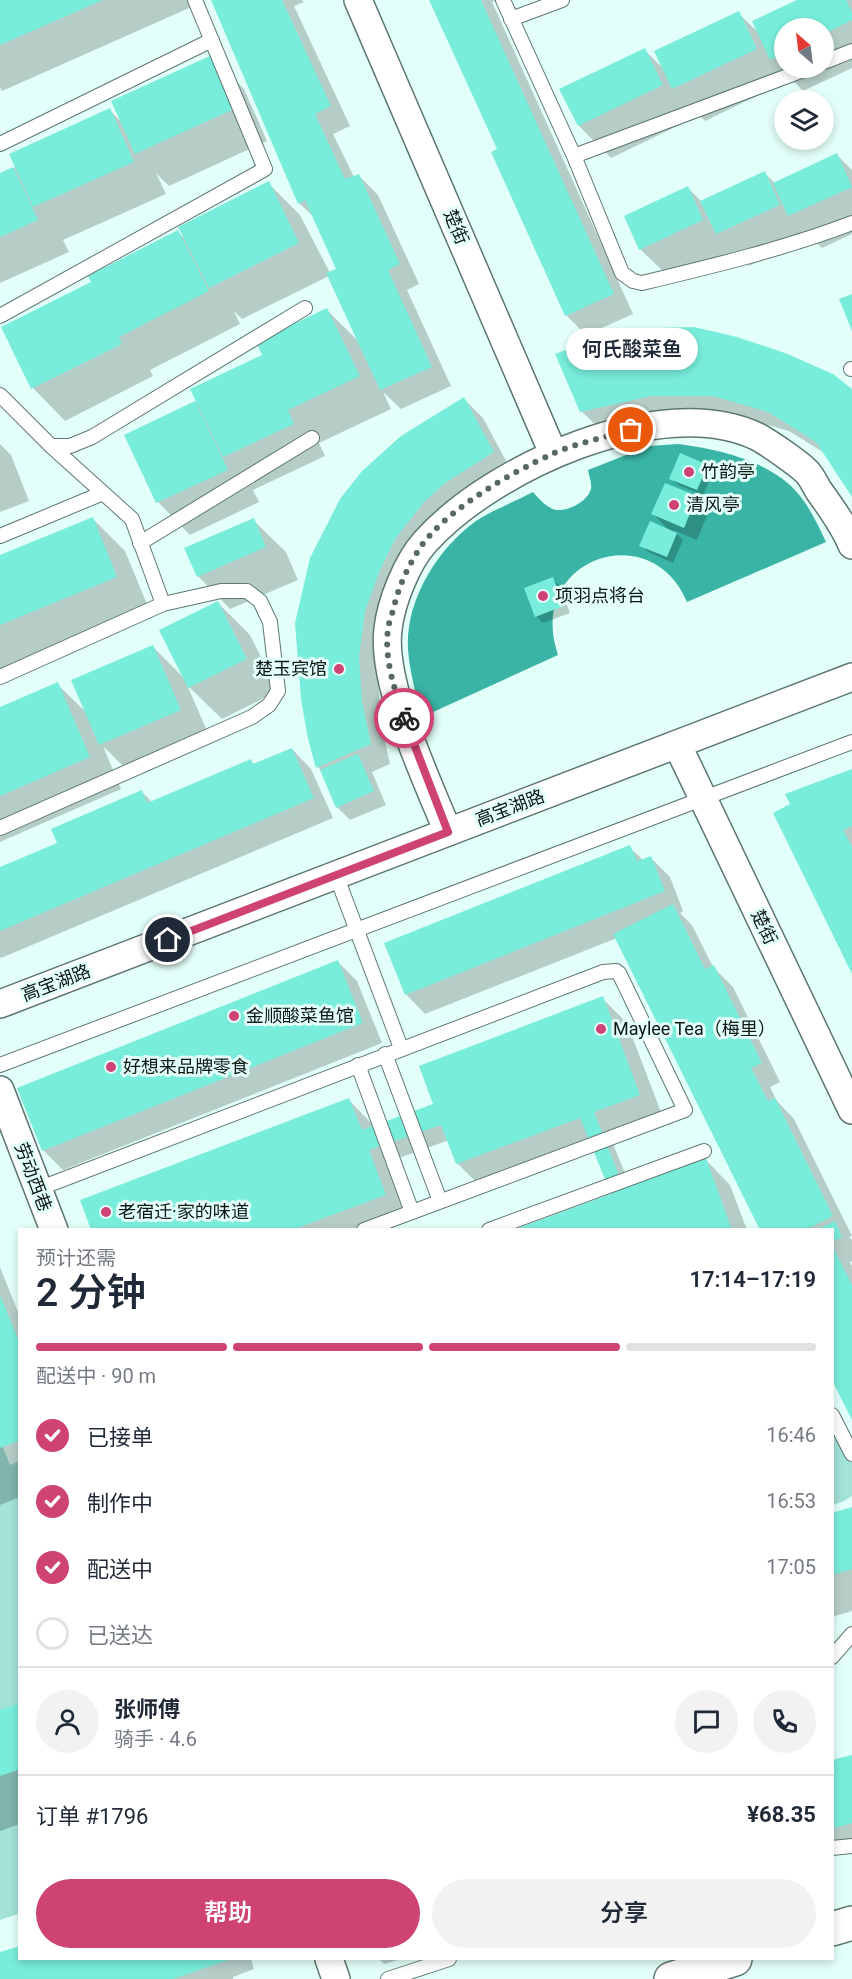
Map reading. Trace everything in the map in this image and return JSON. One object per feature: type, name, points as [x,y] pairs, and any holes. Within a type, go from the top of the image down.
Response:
[{"type":"street","name":"楚街","points":[[358,0],[554,453]]},
{"type":"street","points":[[448,832],[408,731],[390,673],[388,629],[406,570],[423,544],[464,505],[554,453],[592,440],[666,424],[698,423],[729,428],[759,438],[807,472],[847,532],[852,545]]},
{"type":"street","name":"高宝湖路","points":[[0,1004],[852,677]]},
{"type":"street","name":"楚街","points":[[677,744],[852,1110]]},
{"type":"street","name":"劳动西巷","points":[[0,1090],[53,1228]]},
{"type":"street","points":[[834,1928],[852,1923]]},
{"type":"street","points":[[329,1960],[336,1979]]},
{"type":"street","points":[[671,1979],[732,1960]]},
{"type":"lane","points":[[0,316],[265,169],[195,0]]},
{"type":"lane","points":[[503,0],[574,156],[622,273],[633,281],[642,283],[721,264],[807,240],[852,223]]},
{"type":"lane","points":[[511,19],[562,0]]},
{"type":"lane","points":[[0,144],[212,40]]},
{"type":"lane","points":[[834,58],[852,51]]},
{"type":"lane","points":[[574,156],[782,78]]},
{"type":"lane","points":[[51,446],[70,446],[92,437],[305,308]]},
{"type":"lane","points":[[0,395],[51,446],[132,519],[163,604]]},
{"type":"lane","points":[[140,543],[312,438]]},
{"type":"lane","points":[[0,536],[103,494]]},
{"type":"lane","points":[[0,677],[163,604],[221,591],[247,591],[260,601],[270,622],[278,691],[269,705],[252,717],[0,828]]},
{"type":"lane","points":[[0,1065],[852,742]]},
{"type":"lane","points":[[336,875],[400,1048]]},
{"type":"lane","points":[[38,1189],[400,1048],[603,972],[616,971],[619,973],[685,1110],[369,1228]]},
{"type":"lane","points":[[385,1054],[440,1201]]},
{"type":"lane","points":[[358,1065],[412,1212]]},
{"type":"lane","points":[[494,1228],[704,1151]]},
{"type":"lane","points":[[834,1423],[839,1443],[852,1454]]},
{"type":"lane","points":[[834,1655],[852,1634]]},
{"type":"lane","points":[[834,1848],[852,1846]]},
{"type":"lane","points":[[388,1979],[446,1960]]},
{"type":"shaded area","points":[[678,444],[723,452],[752,462],[779,477],[802,498],[826,542],[687,602],[670,575],[647,560],[622,555],[597,560],[575,573],[559,594],[553,622],[558,655],[422,717],[410,667],[408,632],[418,595],[426,578],[448,546],[476,521],[533,492],[543,503],[553,509],[561,510],[572,507],[582,502],[589,494],[591,482],[588,470],[649,446]]},
{"type":"shaded area","points":[[834,1427],[852,1463],[852,1496],[834,1505]]},
{"type":"shaded area","points":[[0,1440],[10,1465],[18,1462],[18,1914],[0,1920]]},
{"type":"building","points":[[0,0],[103,0],[0,45]]},
{"type":"building","points":[[211,0],[282,0],[331,106],[315,114],[345,179],[359,174],[400,264],[388,270],[432,367],[380,390],[326,273],[336,269],[305,200],[298,204]]},
{"type":"building","points":[[429,0],[481,0],[614,294],[565,316],[491,152],[497,149]]},
{"type":"building","points":[[797,0],[846,0],[852,12],[852,20],[834,29],[834,18],[774,18],[774,58],[770,60],[752,21]]},
{"type":"building","points":[[739,11],[757,49],[672,89],[654,51]]},
{"type":"building","points":[[645,48],[663,85],[578,126],[559,89]]},
{"type":"building","points":[[212,55],[236,108],[135,154],[111,101]]},
{"type":"building","points":[[110,108],[134,162],[33,207],[9,154]]},
{"type":"building","points":[[837,153],[852,187],[788,216],[773,183]]},
{"type":"building","points":[[13,167],[38,220],[0,237],[0,173]]},
{"type":"building","points":[[765,171],[780,205],[716,234],[700,201]]},
{"type":"building","points":[[269,181],[299,243],[209,288],[178,227]]},
{"type":"building","points":[[688,186],[703,220],[639,250],[624,216]]},
{"type":"building","points":[[178,230],[209,291],[119,337],[122,344],[31,389],[1,327],[91,282],[88,276]]},
{"type":"building","points":[[852,294],[852,331],[839,299]]},
{"type":"building","points":[[327,308],[360,376],[288,410],[294,424],[223,457],[190,389],[262,355],[256,342]]},
{"type":"building","points":[[694,327],[737,337],[785,353],[833,374],[852,389],[852,497],[816,442],[768,412],[713,396],[651,396],[580,412],[555,354],[606,335],[656,328]]},
{"type":"building","points":[[464,397],[494,452],[445,483],[424,502],[395,539],[380,570],[365,611],[359,656],[362,702],[371,744],[316,768],[301,699],[295,623],[310,558],[340,499],[362,471],[401,436]]},
{"type":"building","points":[[195,401],[228,470],[156,503],[124,435]]},
{"type":"building","name":"竹韵亭","points":[[680,453],[708,465],[697,490],[669,479]]},
{"type":"building","name":"清风亭","points":[[665,483],[697,496],[684,528],[651,514]]},
{"type":"building","points":[[93,517],[117,577],[0,625],[0,555]]},
{"type":"building","points":[[254,518],[266,547],[197,577],[184,548]]},
{"type":"building","points":[[650,521],[677,533],[667,557],[639,546]]},
{"type":"building","name":"项羽点将台","points":[[553,577],[564,606],[535,617],[524,588]]},
{"type":"building","points":[[218,601],[247,659],[188,688],[159,630]]},
{"type":"building","points":[[153,645],[181,710],[99,745],[71,680]]},
{"type":"building","points":[[58,682],[90,757],[0,796],[0,707]]},
{"type":"building","points":[[292,748],[314,798],[0,931],[0,867],[57,843],[51,829],[142,790],[147,803],[251,759],[253,764]]},
{"type":"building","points":[[358,754],[374,791],[336,808],[320,770]]},
{"type":"building","points":[[852,769],[852,826],[843,830],[852,847],[852,974],[773,813],[790,804],[785,794]]},
{"type":"building","points":[[630,845],[637,861],[651,856],[665,891],[405,995],[384,943]]},
{"type":"building","points":[[673,904],[705,969],[714,965],[762,1063],[751,1068],[768,1101],[775,1098],[833,1216],[809,1228],[759,1228],[613,934]]},
{"type":"building","points":[[338,960],[363,1023],[42,1151],[17,1088]]},
{"type":"building","points":[[603,996],[640,1095],[594,1112],[624,1188],[706,1158],[731,1228],[518,1228],[611,1194],[580,1118],[456,1164],[441,1125],[369,1150],[386,1195],[297,1228],[90,1228],[80,1200],[349,1098],[362,1130],[433,1104],[419,1066]]},
{"type":"building","points":[[835,1221],[842,1237],[834,1241],[834,1228],[820,1228]]},
{"type":"building","points":[[834,1249],[852,1285],[852,1420],[834,1384]]},
{"type":"building","points":[[0,1295],[18,1339],[18,1441],[0,1448]]},
{"type":"building","points":[[852,1507],[852,1569],[834,1574],[834,1512]]},
{"type":"building","points":[[18,1704],[18,1770],[0,1776],[0,1710]]},
{"type":"building","points":[[852,1755],[852,1823],[834,1828],[834,1760]]},
{"type":"building","points":[[18,1947],[18,1960],[228,1960],[173,1979],[0,1979],[0,1952]]},
{"type":"way so far","points":[[404,718],[390,673],[388,629],[406,570],[423,544],[464,505],[504,479],[554,453],[631,430]]},
{"type":"place","name":"何氏酸菜鱼","points":[[631,430]]},
{"type":"place","name":"竹韵亭","points":[[689,472]]},
{"type":"place","name":"清风亭","points":[[674,505]]},
{"type":"place","name":"项羽点将台","points":[[543,596]]},
{"type":"place","name":"楚玉宾馆","points":[[339,669]]},
{"type":"place","name":"金顺酸菜鱼馆","points":[[234,1016]]},
{"type":"place","name":"Maylee Tea（梅里）","points":[[601,1029]]},
{"type":"place","name":"好想来品牌零食","points":[[111,1067]]},
{"type":"place","name":"老宿迁·家的味道","points":[[106,1212]]},
{"type":"route","points":[[168,940],[448,832],[404,718]]}]
